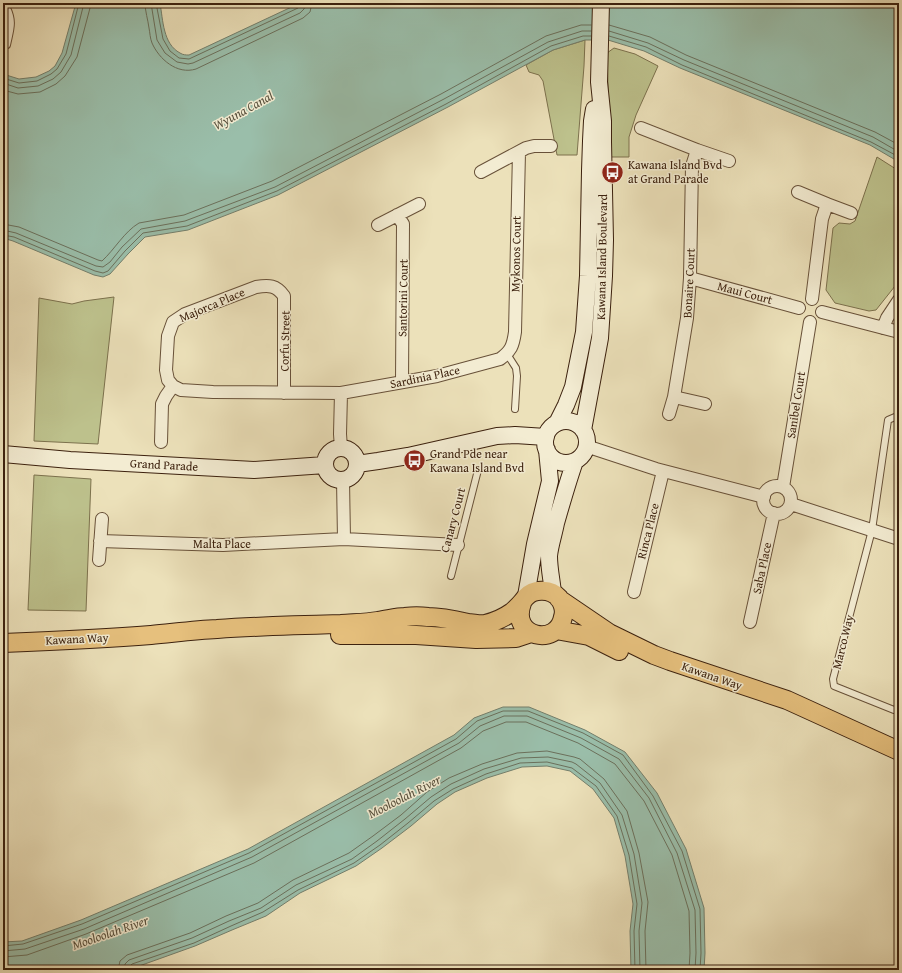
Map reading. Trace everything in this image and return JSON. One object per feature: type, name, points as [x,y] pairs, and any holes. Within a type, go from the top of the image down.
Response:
[{"type":"main road","name":"Kawana Island Boulevard","points":[[583,430],[600,338],[604,276],[605,240],[603,121],[599,82],[601,3]]},
{"type":"main road","name":"Kawana Island Boulevard","points":[[557,423],[573,387],[584,332],[588,276],[592,121],[599,82]]},
{"type":"main road","points":[[547,444],[552,456],[557,460],[569,462],[575,461],[580,457],[584,452],[587,440],[583,430],[577,424],[570,421],[557,423],[549,430],[547,444],[550,481],[524,599],[519,615],[524,627],[531,633],[542,636],[550,634],[556,630],[561,625],[563,618],[564,611],[556,596],[552,580],[550,555],[565,490],[575,461]]},
{"type":"main road","points":[[357,464],[408,456],[497,436],[515,435],[547,444]]},
{"type":"main road","points":[[341,448],[350,451],[356,459],[357,464],[351,476],[347,479],[338,480],[331,476],[326,470],[325,465],[328,455],[336,449],[341,448]]},
{"type":"main road","name":"Grand Parade","points":[[3,454],[70,460],[254,470],[325,465]]},
{"type":"main road","points":[[151,635],[216,629],[359,623],[404,617],[430,616],[483,624],[496,621],[511,613],[524,599],[534,592],[540,590],[546,591],[556,596]]},
{"type":"main road","name":"Kawana Way","points":[[556,596],[609,632],[654,655],[787,700],[899,751]]},
{"type":"main road","name":"Kawana Way","points":[[556,630],[589,636],[662,671],[873,739]]},
{"type":"main road","points":[[151,635],[409,635],[476,639],[516,638],[531,633]]},
{"type":"main road","name":"Kawana Way","points":[[3,644],[151,635]]},
{"type":"street","points":[[642,128],[729,161]]},
{"type":"street","points":[[481,172],[526,148],[534,146],[551,146]]},
{"type":"street","name":"Bonaire Court","points":[[669,414],[674,397],[687,318],[690,278],[692,166],[697,150]]},
{"type":"street","name":"Mykonos Court","points":[[507,354],[513,345],[515,332],[519,152]]},
{"type":"street","points":[[798,192],[850,213]]},
{"type":"street","points":[[378,224],[419,204]]},
{"type":"street","points":[[812,299],[822,219],[826,204]]},
{"type":"street","name":"Santorini Court","points":[[397,215],[403,224],[402,382]]},
{"type":"street","name":"Maui Court","points":[[690,278],[799,308]]},
{"type":"street","name":"Majorca Place","points":[[173,386],[168,380],[166,370],[168,336],[173,322],[185,314],[256,287],[268,285],[280,290]]},
{"type":"street","name":"Corfu Street","points":[[280,290],[284,296],[285,305],[284,393]]},
{"type":"street","points":[[812,299],[818,302],[822,312],[816,321],[806,322],[801,318],[798,311],[799,308],[802,302],[812,299]]},
{"type":"street","points":[[883,328],[887,318],[899,300]]},
{"type":"street","points":[[822,312],[899,332]]},
{"type":"street","name":"Sanibel Court","points":[[782,487],[810,322]]},
{"type":"street","name":"Sardinia Place","points":[[173,386],[181,390],[205,392],[341,393],[438,376],[500,359],[507,354]]},
{"type":"street","points":[[161,442],[162,404],[173,386]]},
{"type":"street","points":[[341,393],[341,448]]},
{"type":"street","points":[[674,397],[705,404]]},
{"type":"street","points":[[586,446],[663,471],[764,497]]},
{"type":"street","name":"Rinca Place","points":[[634,592],[663,471]]},
{"type":"street","points":[[343,480],[344,539]]},
{"type":"street","points":[[778,486],[782,487],[786,489],[791,496],[791,504],[789,508],[782,513],[774,514],[767,509],[764,497],[769,489],[778,486]]},
{"type":"street","points":[[791,504],[899,539]]},
{"type":"street","name":"Saba Place","points":[[750,622],[774,514]]},
{"type":"street","points":[[99,560],[102,519]]},
{"type":"street","name":"Malta Place","points":[[100,541],[223,545],[344,539],[458,545]]},
{"type":"lane","points":[[7,6],[12,22],[7,45]]},
{"type":"lane","points":[[507,354],[516,368],[515,409]]},
{"type":"lane","points":[[872,530],[888,420],[895,417],[899,418]]},
{"type":"lane","name":"Canary Court","points":[[451,576],[478,470]]},
{"type":"lane","name":"Marco Way","points":[[872,530],[833,679],[834,686],[894,710],[899,707]]},
{"type":"shaded area","points":[[585,40],[577,155],[557,155],[543,81],[539,75],[529,72],[526,65],[553,50]]},
{"type":"shaded area","points":[[614,48],[635,54],[658,66],[636,115],[629,137],[629,157],[610,157],[607,53]]},
{"type":"shaded area","points":[[877,157],[899,171],[899,246],[897,256],[899,260],[899,281],[876,310],[869,311],[835,303],[826,290],[833,228],[839,223],[850,224],[855,221]]},
{"type":"shaded area","points":[[114,297],[98,444],[34,441],[39,298],[72,304]]},
{"type":"shaded area","points":[[34,475],[91,479],[86,611],[28,610]]},
{"type":"water","name":"Wyuna Canal","points":[[76,3],[160,3],[163,24],[170,44],[174,49],[183,55],[189,55],[300,3],[899,3],[899,162],[870,145],[680,68],[644,51],[608,40],[585,40],[553,50],[448,107],[278,195],[188,230],[145,237],[110,274],[103,277],[94,275],[3,238],[3,74],[19,79],[36,77],[49,71],[55,66],[62,53]]},
{"type":"water","name":"Mooloolah River","points":[[503,707],[529,707],[585,730],[625,752],[657,793],[686,849],[704,908],[704,970],[631,970],[630,931],[633,904],[625,856],[614,818],[593,789],[570,771],[547,766],[522,767],[487,778],[455,792],[356,866],[300,893],[266,916],[195,946],[128,970],[3,970],[3,942],[22,941],[81,920],[248,849],[454,735],[474,718]]},
{"type":"place","name":"Kawana Island Bvd at Grand Parade","points":[[612,172]]},
{"type":"place","name":"Grand Pde near Kawana Island Bvd","points":[[414,461]]}]
